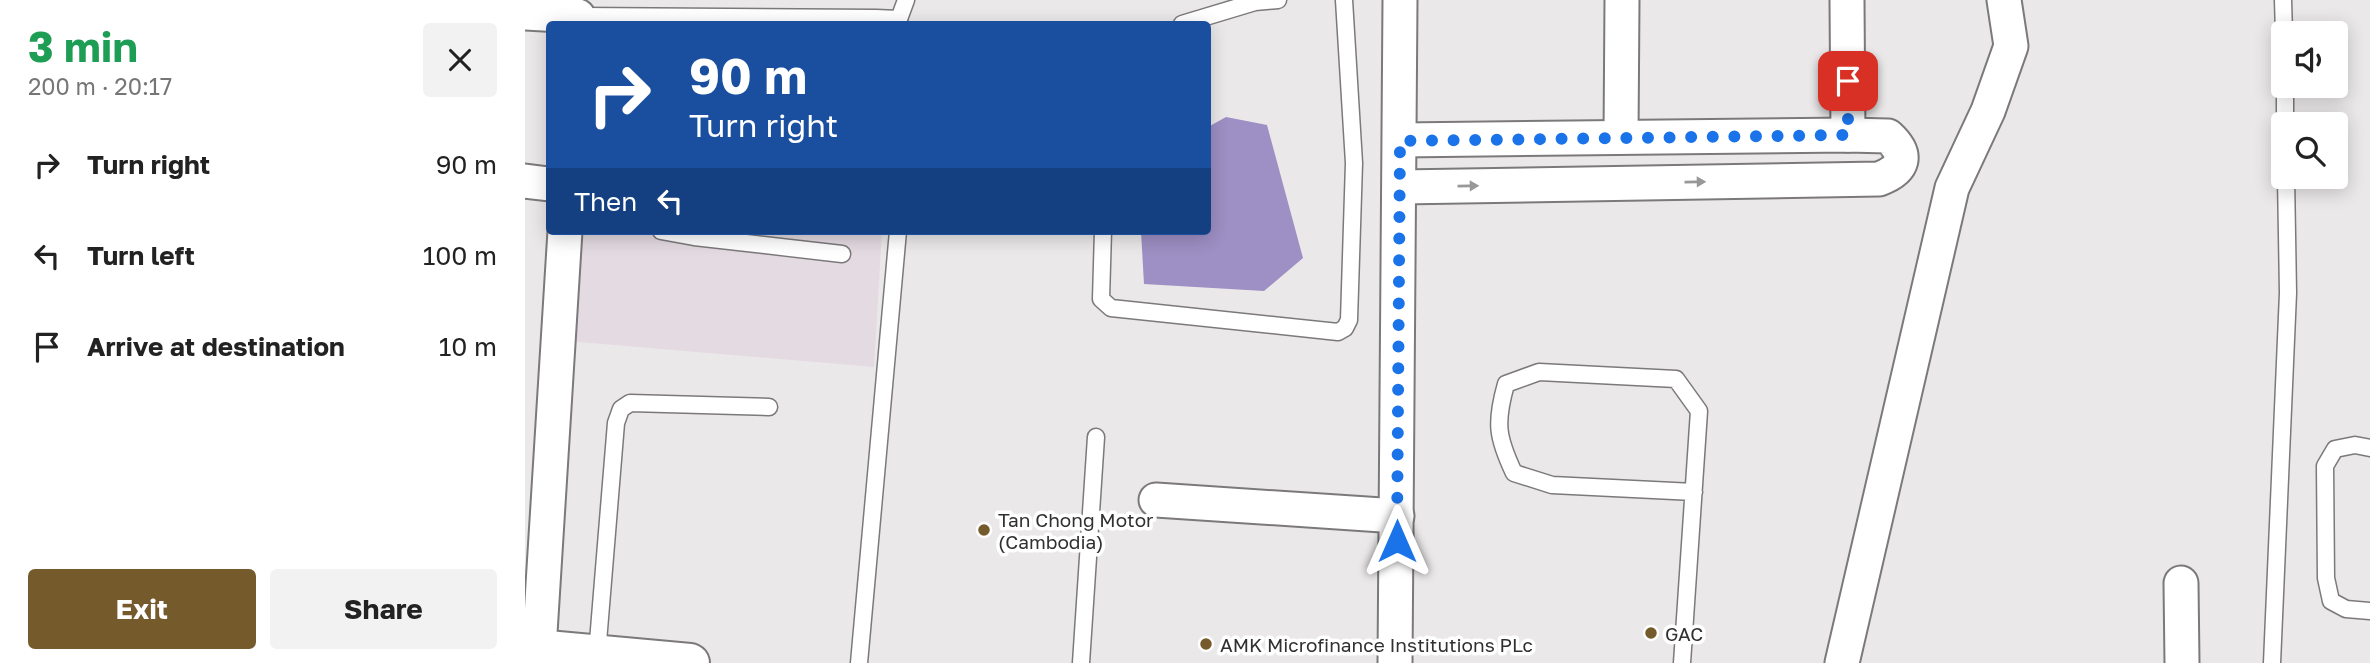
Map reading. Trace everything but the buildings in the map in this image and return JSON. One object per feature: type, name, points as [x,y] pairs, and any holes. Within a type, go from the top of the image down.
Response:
[{"type":"highway","points":[[532,649],[690,663]]},
{"type":"street","points":[[1395,663],[1400,0]]},
{"type":"street","points":[[1621,137],[1622,0]]},
{"type":"street","points":[[1847,0],[1848,135]]},
{"type":"street","points":[[1842,663],[1952,188],[1988,111],[2011,46],[2004,0]]},
{"type":"street","points":[[525,13],[578,20]]},
{"type":"street","points":[[1400,141],[1888,136],[1899,145],[1902,155],[1899,168],[1894,174],[1879,179],[1400,187]]},
{"type":"street","points":[[525,181],[546,184]]},
{"type":"street","points":[[532,649],[565,235]]},
{"type":"street","points":[[1156,500],[1397,516]]},
{"type":"street","points":[[2181,583],[2182,663]]},
{"type":"lane","points":[[899,21],[906,0]]},
{"type":"lane","points":[[1192,21],[1255,2],[1278,0]]},
{"type":"lane","points":[[1103,235],[1101,299],[1111,308],[1338,331],[1345,328],[1349,320],[1354,163],[1344,0]]},
{"type":"lane","points":[[2283,0],[2284,21]]},
{"type":"lane","points":[[578,20],[738,21]]},
{"type":"lane","points":[[2272,663],[2288,293],[2286,189]]},
{"type":"lane","points":[[683,235],[842,254]]},
{"type":"lane","points":[[859,663],[898,235]]},
{"type":"lane","points":[[1682,663],[1699,411],[1676,379],[1539,373],[1506,384],[1500,407],[1500,443],[1514,473],[1552,485],[1693,492]]},
{"type":"lane","points":[[597,654],[616,424],[621,409],[630,403],[769,407]]},
{"type":"lane","points":[[1081,663],[1096,438]]},
{"type":"lane","points":[[2370,448],[2355,445],[2335,449],[2325,466],[2326,578],[2331,601],[2346,609],[2370,611]]},
{"type":"shaded area","points":[[1226,117],[1267,125],[1303,258],[1264,291],[1144,284],[1141,235],[1211,235],[1211,125]]},
{"type":"shaded area","points":[[575,235],[882,235],[874,367],[567,341]]},
{"type":"place","name":"Tan Chong Motor (Cambodia)","points":[[984,530]]},
{"type":"place","name":"GAC","points":[[1651,633]]},
{"type":"place","name":"AMK Microfinance Institutions PLc","points":[[1206,644]]},
{"type":"route","points":[[1397,541],[1400,141],[1848,135],[1848,81]]}]
